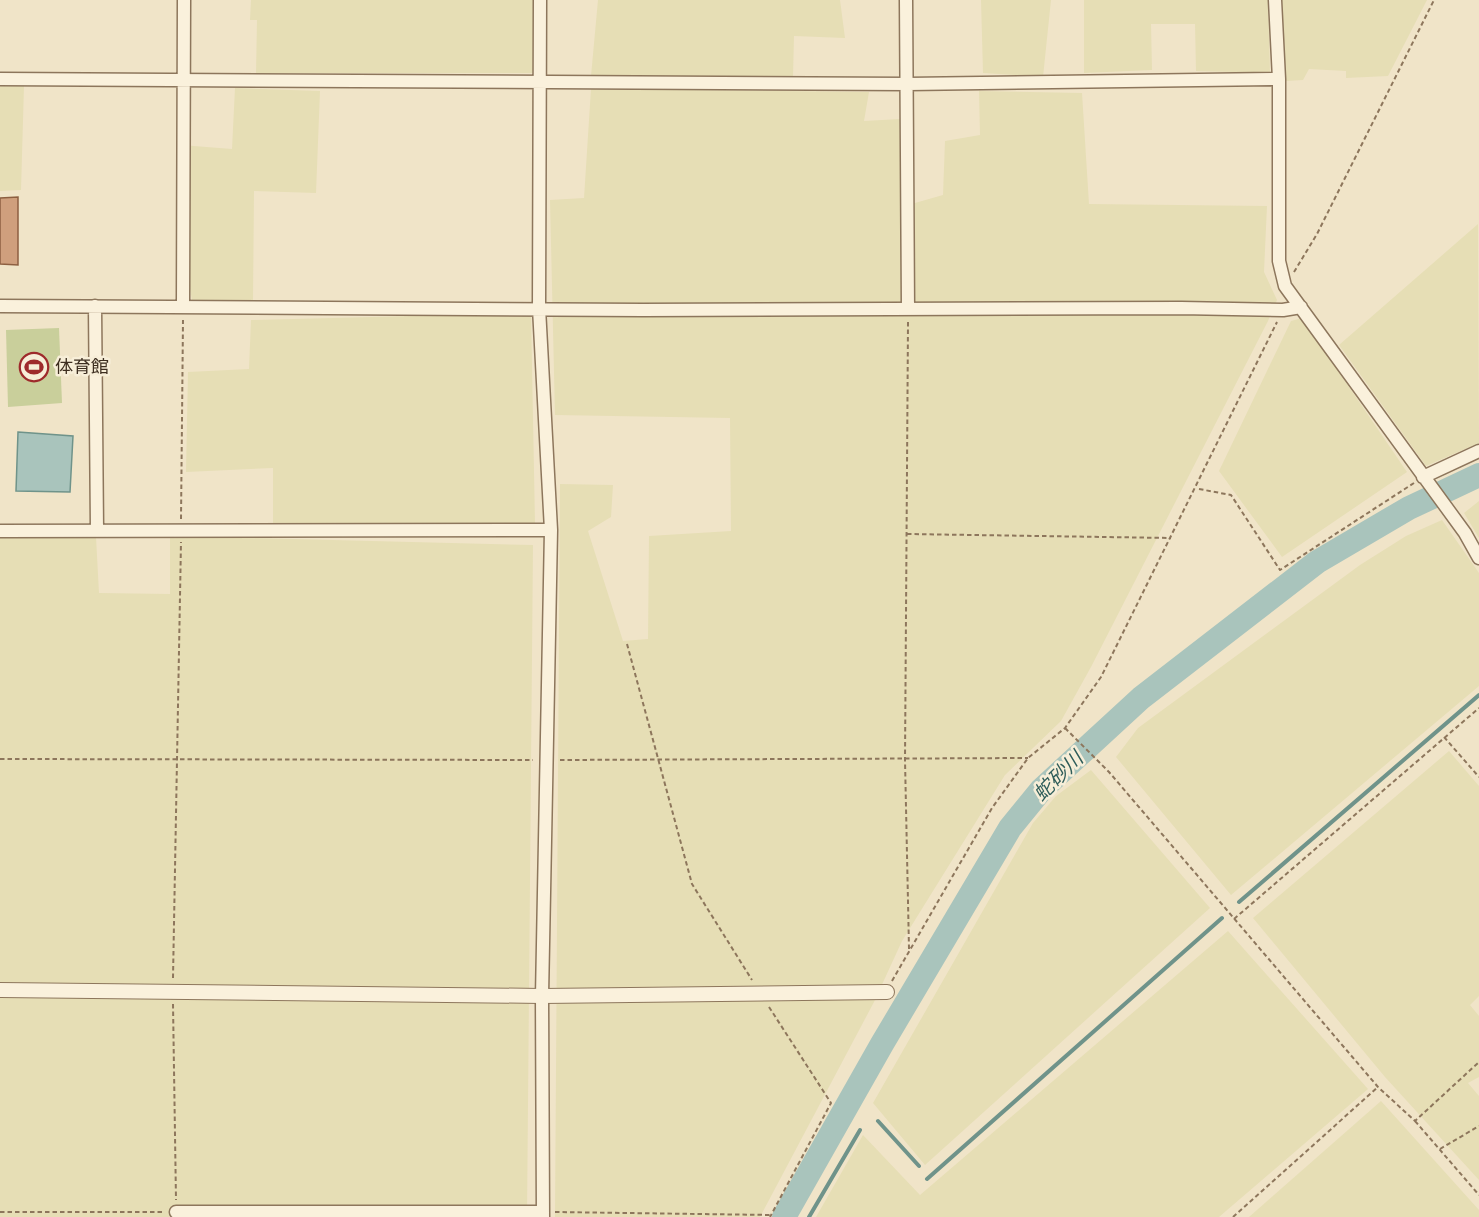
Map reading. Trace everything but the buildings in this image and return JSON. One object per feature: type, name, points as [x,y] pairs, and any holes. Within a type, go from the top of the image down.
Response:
[{"type":"street","points":[[183,306],[184,0]]},
{"type":"street","points":[[176,1212],[543,1214],[544,760],[551,530],[538,308],[540,0]]},
{"type":"street","points":[[906,0],[908,309]]},
{"type":"street","points":[[1275,0],[1279,79],[1279,261],[1285,286],[1465,533],[1479,558]]},
{"type":"street","points":[[0,79],[540,80],[908,84],[1279,79]]},
{"type":"street","points":[[0,306],[643,310],[1283,310],[1301,307]]},
{"type":"street","points":[[95,306],[98,530]]},
{"type":"street","points":[[1420,473],[1479,451]]},
{"type":"street","points":[[0,531],[551,530]]},
{"type":"street","points":[[0,990],[173,990],[542,996],[886,992]]},
{"type":"path","points":[[1285,286],[1317,234],[1434,0]]},
{"type":"path","points":[[908,309],[905,760],[909,949]]},
{"type":"path","points":[[886,992],[992,808],[1028,758],[1065,728],[1101,677],[1283,310]]},
{"type":"path","points":[[1199,489],[1231,495],[1280,570],[1420,473]]},
{"type":"path","points":[[906,534],[1171,538]]},
{"type":"path","points":[[543,1214],[770,1216],[831,1103],[692,884],[656,760],[627,644]]},
{"type":"path","points":[[1234,919],[1479,708]]},
{"type":"path","points":[[1065,728],[1109,772],[1378,1087],[1415,1121],[1479,1195]]},
{"type":"path","points":[[1444,737],[1479,777]]},
{"type":"path","points":[[0,759],[905,760],[1028,758]]},
{"type":"path","points":[[0,1212],[176,1212],[173,990],[179,759]]},
{"type":"path","points":[[1415,1121],[1479,1062]]},
{"type":"path","points":[[1233,1217],[1378,1087]]},
{"type":"path","points":[[1439,1149],[1479,1126]]},
{"type":"shaded area","points":[[251,0],[534,0],[535,73],[256,73],[257,20],[250,20]]},
{"type":"shaded area","points":[[598,0],[840,0],[845,38],[794,36],[793,77],[591,76]]},
{"type":"shaded area","points":[[981,0],[1051,0],[1043,77],[983,73]]},
{"type":"shaded area","points":[[1084,0],[1268,0],[1270,73],[1196,71],[1195,24],[1151,24],[1152,70],[1084,73]]},
{"type":"shaded area","points":[[1282,0],[1427,0],[1388,76],[1346,78],[1346,71],[1309,69],[1303,80],[1286,81]]},
{"type":"shaded area","points":[[0,85],[24,86],[21,190],[0,191]]},
{"type":"shaded area","points":[[235,88],[320,91],[316,193],[254,191],[253,301],[192,300],[190,289],[184,287],[181,145],[232,149]]},
{"type":"shaded area","points":[[591,89],[869,92],[864,121],[900,119],[901,207],[943,195],[945,141],[980,135],[979,91],[1082,93],[1089,204],[1267,206],[1264,272],[1277,300],[1268,321],[1091,667],[1061,721],[1005,775],[902,941],[874,1002],[760,1217],[555,1217],[560,484],[613,485],[611,517],[588,531],[623,641],[648,639],[649,536],[731,531],[730,418],[555,415],[550,200],[584,198]]},
{"type":"shaded area","points":[[1478,224],[1479,443],[1426,466],[1339,345]]},
{"type":"shaded area","points":[[531,313],[535,524],[273,525],[273,468],[186,472],[188,372],[249,369],[251,320]]},
{"type":"shaded area","points":[[1302,318],[1407,472],[1282,557],[1219,471],[1291,321]]},
{"type":"shaded area","points":[[1479,501],[1479,538],[1464,513]]},
{"type":"shaded area","points":[[1442,520],[1479,573],[1479,686],[1231,895],[1116,757],[1138,728],[1360,565],[1406,536]]},
{"type":"shaded area","points":[[0,536],[96,537],[99,593],[170,594],[170,536],[533,545],[527,1217],[0,1217]]},
{"type":"shaded area","points":[[1449,751],[1479,786],[1479,996],[1470,1005],[1479,1016],[1479,1077],[1468,1083],[1479,1096],[1479,1180],[1385,1077],[1253,918]]},
{"type":"shaded area","points":[[1091,770],[1210,908],[925,1165],[873,1103],[1033,823],[1056,796]]},
{"type":"shaded area","points":[[1228,931],[1368,1089],[1219,1217],[816,1217],[863,1135],[920,1195]]},
{"type":"shaded area","points":[[1381,1101],[1479,1210],[1479,1217],[1249,1217]]},
{"type":"green space","name":"体育館","points":[[59,328],[62,403],[8,407],[6,330]]},
{"type":"water","points":[[18,432],[73,436],[70,492],[16,491]]},
{"type":"waterway","name":"蛇砂川","points":[[784,1217],[882,1044],[1010,828],[1041,790],[1141,698],[1317,562],[1409,508],[1479,475]]},
{"type":"waterway","points":[[1239,902],[1479,695]]},
{"type":"waterway","points":[[927,1179],[1222,918]]},
{"type":"waterway","points":[[878,1121],[919,1166]]},
{"type":"waterway","points":[[809,1217],[860,1130]]},
{"type":"place","name":"体育館","points":[[34,367]]}]
